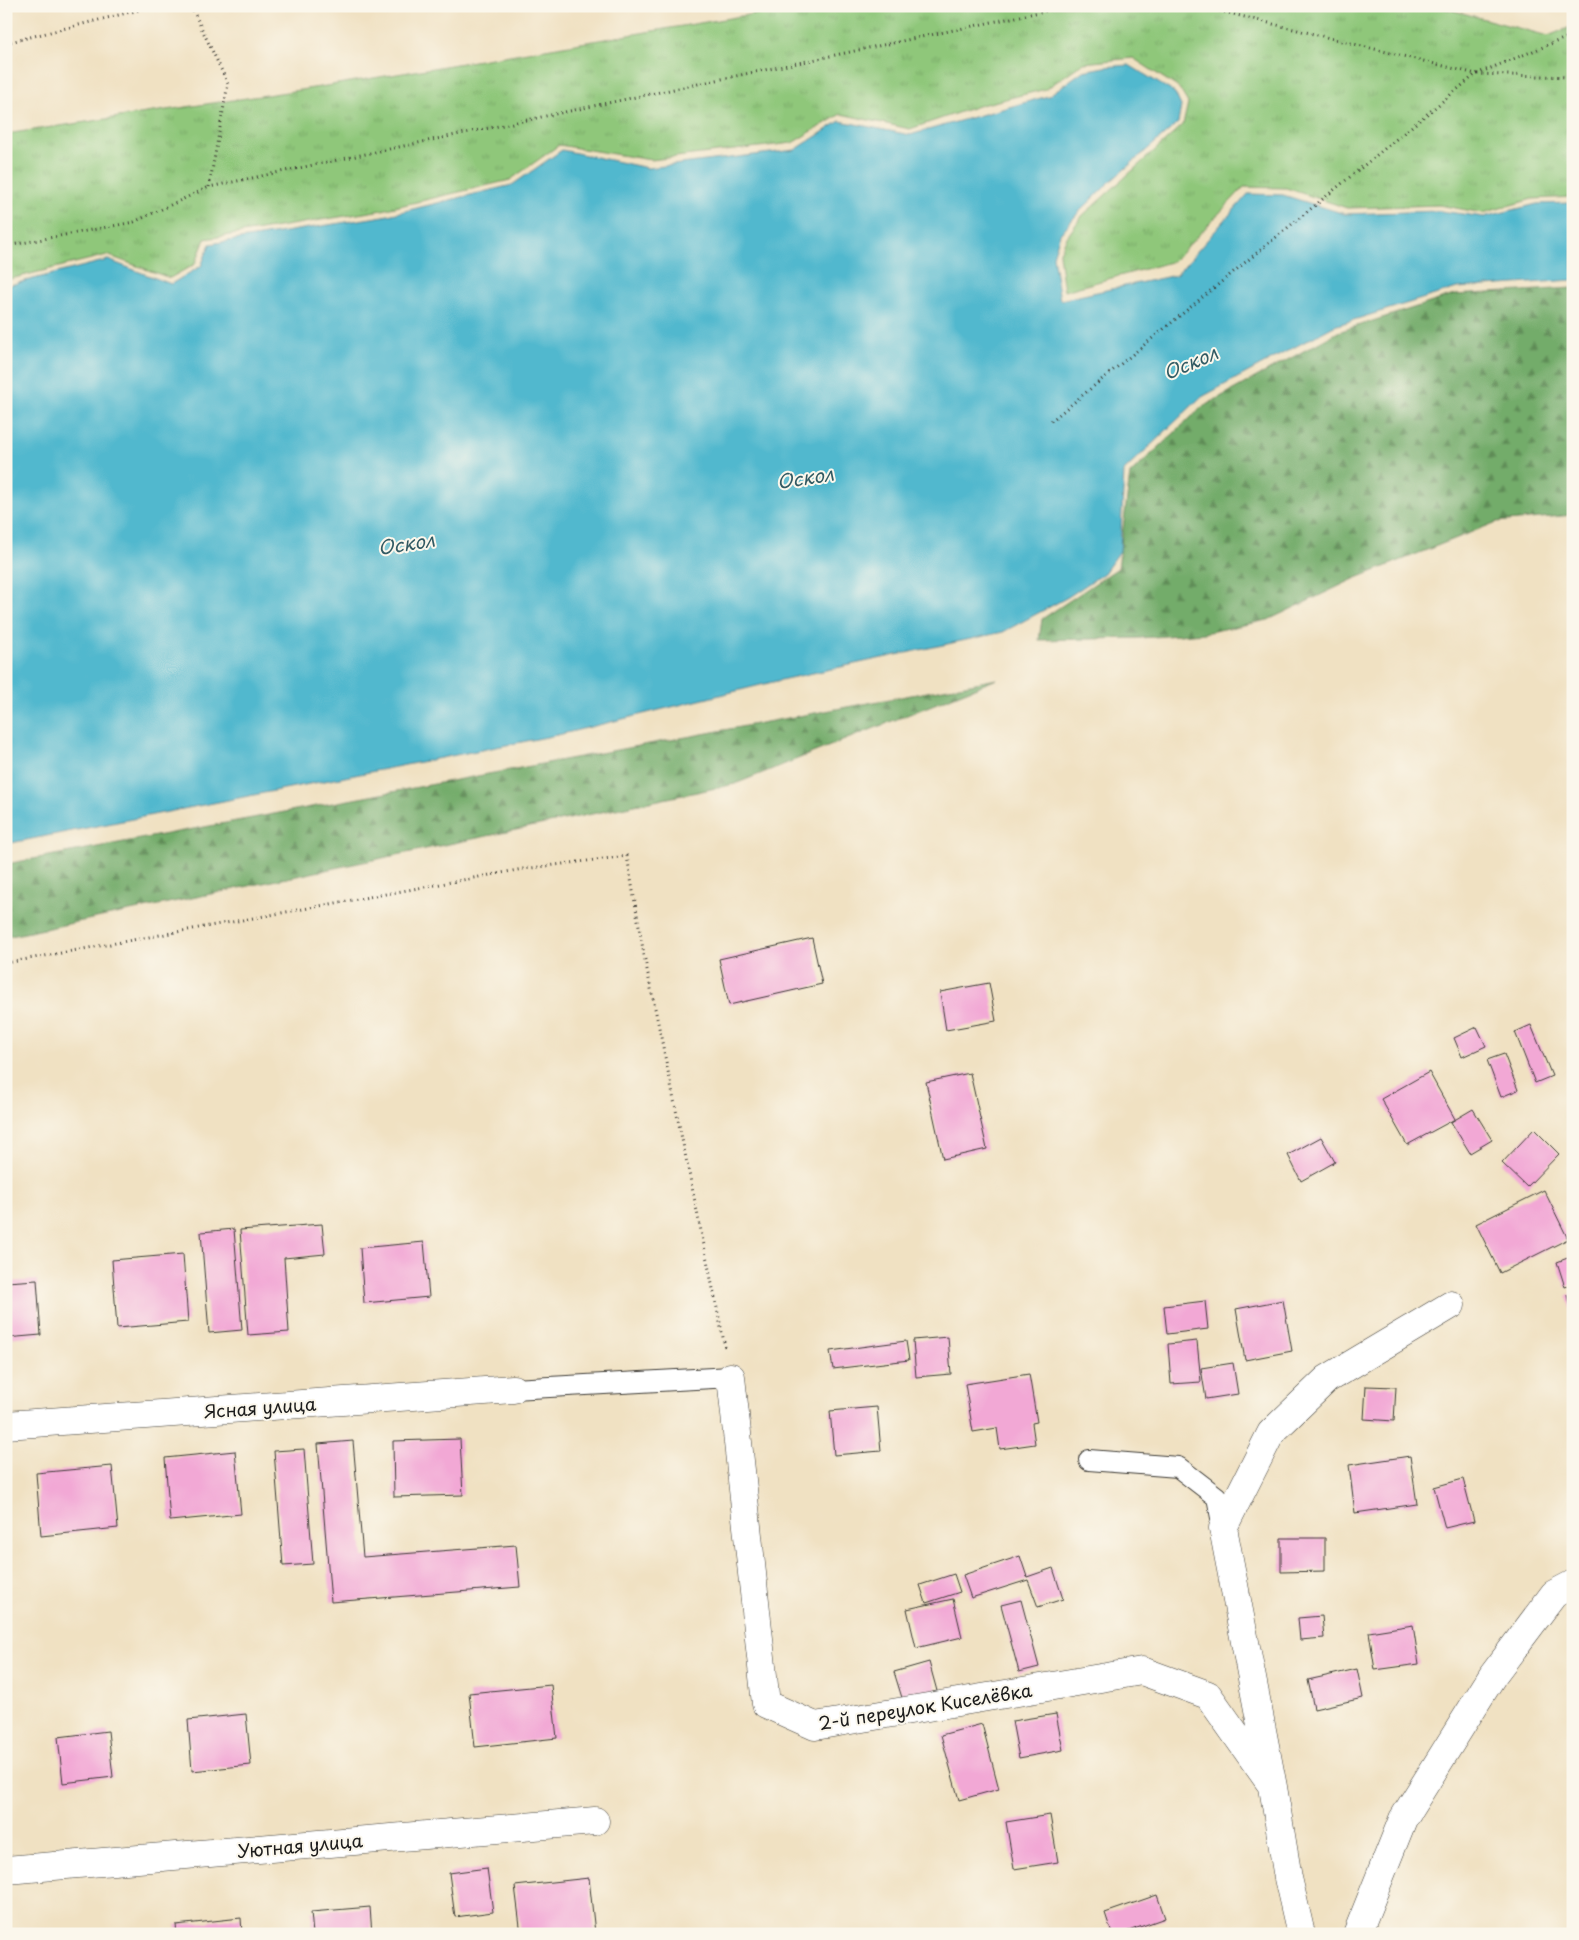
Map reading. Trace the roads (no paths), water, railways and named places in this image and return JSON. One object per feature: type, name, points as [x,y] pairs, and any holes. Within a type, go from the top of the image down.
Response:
[{"type":"street","points":[[1223,1528],[1271,1433],[1327,1379],[1451,1305]]},
{"type":"street","name":"2-й переулок Киселёвка","points":[[731,1377],[766,1704],[815,1726],[1142,1671],[1208,1695],[1273,1787]]},
{"type":"street","name":"Ясная улица","points":[[6,1425],[513,1389]]},
{"type":"street","name":"2-й переулок Киселёвка","points":[[1223,1528],[1273,1787],[1288,1878],[1301,1934]]},
{"type":"street","points":[[1357,1934],[1404,1820],[1493,1676],[1554,1594],[1573,1584]]},
{"type":"street","name":"Уютная улица","points":[[6,1870],[594,1821]]},
{"type":"lane","points":[[513,1389],[731,1377]]},
{"type":"lane","points":[[1089,1460],[1178,1467],[1216,1497],[1223,1528]]},
{"type":"water","name":"Оскол","points":[[1129,65],[1175,93],[1181,106],[1178,123],[1111,181],[1079,212],[1060,234],[1053,256],[1060,300],[1176,275],[1248,194],[1283,195],[1345,214],[1440,211],[1484,217],[1537,204],[1573,203],[1573,280],[1457,288],[1334,326],[1200,398],[1124,471],[1120,551],[1104,573],[1068,597],[1003,632],[785,679],[562,734],[6,844],[6,286],[108,260],[171,284],[201,266],[210,244],[384,216],[512,185],[562,150],[648,168],[795,150],[840,121],[910,135],[1048,96],[1083,71]]}]
